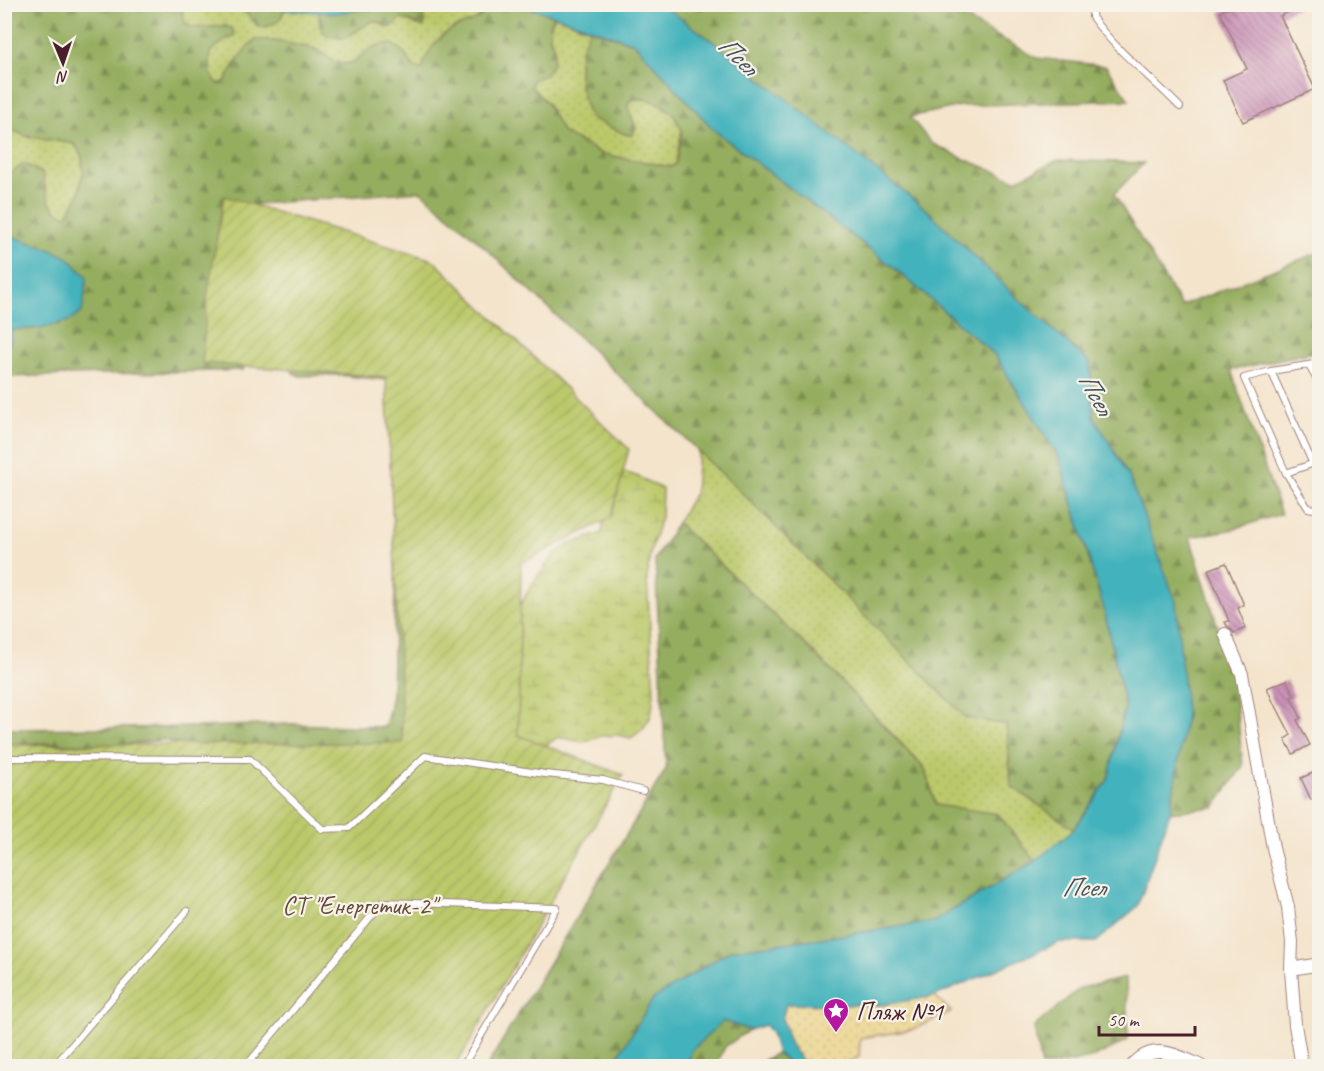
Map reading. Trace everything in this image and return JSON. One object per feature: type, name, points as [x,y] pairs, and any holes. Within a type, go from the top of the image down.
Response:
[{"type":"street","points":[[1225,634],[1242,674],[1273,848],[1288,907],[1292,942],[1291,969],[1295,1025],[1302,1066]]},
{"type":"street","points":[[1291,969],[1320,964]]},
{"type":"street","points":[[1132,1066],[1142,1057],[1154,1052],[1164,1052],[1201,1066]]},
{"type":"lane","points":[[1093,4],[1092,17],[1103,34],[1180,107]]},
{"type":"lane","points":[[1320,363],[1244,378],[1286,473],[1308,508],[1320,510]]},
{"type":"lane","points":[[1309,366],[1320,385]]},
{"type":"lane","points":[[1271,371],[1316,462],[1286,473]]},
{"type":"lane","points":[[4,758],[250,759],[322,829],[349,828],[425,756],[545,774],[603,780],[643,791]]},
{"type":"lane","points":[[246,1066],[383,902],[557,908],[463,1066]]},
{"type":"lane","points":[[54,1066],[187,911]]},
{"type":"green space","points":[[5,5],[187,5],[182,12],[188,25],[197,28],[221,26],[233,29],[234,36],[210,52],[211,73],[219,84],[226,81],[248,47],[256,40],[315,49],[332,60],[344,64],[354,61],[375,46],[389,44],[401,50],[415,68],[422,69],[430,50],[439,39],[449,31],[476,20],[482,15],[439,9],[438,5],[526,6],[555,16],[551,22],[549,35],[554,48],[553,63],[546,75],[533,79],[531,87],[546,102],[563,133],[602,154],[671,167],[676,163],[682,130],[668,109],[645,99],[628,102],[628,109],[636,128],[632,135],[590,118],[584,102],[579,76],[580,59],[582,46],[590,29],[634,43],[714,130],[892,266],[995,355],[1059,457],[1104,609],[1125,707],[1108,780],[1074,829],[1011,786],[1007,725],[966,718],[744,495],[477,240],[420,191],[235,206],[259,347],[243,370],[5,377],[5,348],[9,347],[12,330],[41,328],[49,249],[4,234],[5,182],[9,174],[24,164],[42,173],[51,205],[55,210],[67,215],[78,197],[83,173],[82,157],[75,144],[25,136],[5,126]]},
{"type":"green space","points":[[187,5],[233,5],[245,12],[259,27],[282,16],[284,10],[319,11],[320,27],[332,37],[345,38],[372,21],[379,22],[385,27],[399,19],[416,25],[422,12],[416,5],[438,5],[439,9],[482,15],[477,21],[453,28],[423,69],[415,68],[400,49],[364,54],[356,61],[346,64],[332,61],[315,49],[256,40],[248,47],[226,81],[219,84],[211,73],[210,52],[234,36],[226,25],[201,28],[188,26],[182,12]]},
{"type":"green space","points":[[233,5],[278,5],[284,10],[281,18],[275,23],[259,27],[245,12]]},
{"type":"green space","points":[[379,5],[416,5],[422,12],[424,27],[403,19],[389,28],[372,21],[345,38],[327,36],[320,27],[319,11],[338,13]]},
{"type":"green space","points":[[662,5],[955,5],[961,16],[1037,58],[1106,66],[1129,100],[960,106],[910,117],[931,143],[1016,180],[1058,160],[1144,163],[1114,194],[1181,306],[1319,252],[1319,351],[1231,370],[1281,514],[1230,530],[1190,537],[1233,676],[1243,766],[1215,807],[1170,812],[1186,714],[1129,476],[1094,417],[1090,363],[1014,295],[715,43]]},
{"type":"green space","points":[[555,16],[590,29],[581,50],[590,118],[632,135],[636,128],[628,109],[628,102],[645,99],[668,109],[682,130],[676,163],[671,167],[602,154],[563,133],[546,102],[531,87],[533,79],[554,48],[550,32]]},
{"type":"green space","points":[[5,126],[26,136],[75,144],[82,157],[83,173],[78,197],[67,215],[59,214],[49,203],[42,173],[24,164],[5,182]]},
{"type":"green space","name":"СТ \"Енергетик-2\"","points":[[224,196],[433,260],[629,449],[611,518],[521,563],[518,735],[623,775],[456,1066],[5,1066],[4,745],[403,743],[386,377],[202,363],[207,297]]},
{"type":"green space","points":[[337,254],[345,262],[349,282],[391,337],[407,351],[431,357],[433,364],[442,374],[440,388],[428,404],[434,423],[435,444],[420,540],[425,557],[428,590],[441,607],[442,614],[430,633],[420,736],[406,760],[361,807],[342,817],[323,819],[316,817],[314,811],[317,797],[351,767],[344,755],[319,746],[288,745],[228,753],[207,752],[165,740],[118,745],[37,743],[5,745],[4,729],[290,724],[385,727],[392,695],[398,482],[406,412],[404,398],[396,381],[337,375],[300,376],[293,373],[292,359],[295,350],[313,330],[322,313],[325,300],[325,257]]},
{"type":"green space","points":[[698,451],[744,495],[1007,725],[1011,786],[1074,829],[1035,861],[998,814],[936,806],[924,767],[812,651],[677,523],[695,492]]},
{"type":"green space","points":[[618,470],[639,477],[662,489],[661,517],[650,554],[647,579],[654,693],[651,716],[643,729],[631,738],[617,735],[601,736],[582,742],[558,737],[528,758],[505,739],[512,620],[533,583],[554,555],[568,545],[601,534]]},
{"type":"green space","points":[[677,523],[812,651],[924,768],[936,805],[998,814],[1035,861],[933,922],[731,950],[653,999],[614,1066],[487,1066],[666,769],[655,559]]},
{"type":"green space","points":[[1126,978],[1128,1040],[1095,1057],[1053,1066],[1041,1066],[1034,1027],[1080,988]]},
{"type":"green space","points":[[722,1021],[749,1030],[725,1047],[716,1066],[688,1066],[691,1051]]},
{"type":"green space","points":[[1154,1052],[1201,1066],[1132,1066]]},
{"type":"green space","points":[[777,1053],[786,1060],[789,1066],[754,1066]]},
{"type":"sand","name":"Пляж №1","points":[[935,996],[951,1012],[911,1030],[860,1038],[859,1057],[841,1066],[807,1066],[792,1049],[782,1019],[786,1004],[881,1005]]},
{"type":"water","points":[[278,5],[387,5],[338,13],[284,10]]},
{"type":"water","name":"Псел","points":[[500,5],[662,5],[715,43],[928,211],[1014,295],[1090,363],[1094,417],[1129,476],[1176,602],[1186,714],[1170,812],[1138,906],[1096,942],[1060,942],[935,996],[881,1005],[786,1004],[782,1019],[792,1048],[807,1066],[789,1066],[786,1060],[777,1053],[771,1033],[765,1025],[749,1030],[723,1021],[691,1051],[688,1066],[614,1066],[653,999],[731,950],[933,922],[1035,861],[1074,829],[1108,780],[1125,707],[1104,609],[1059,457],[995,355],[892,266],[714,130],[634,43],[526,6]]},
{"type":"water","points":[[5,234],[67,257],[87,277],[82,312],[69,321],[40,328],[12,330],[9,347],[5,348]]},
{"type":"building","points":[[1237,4],[1305,4],[1280,16],[1315,89],[1243,122],[1223,80],[1247,69],[1220,12]]},
{"type":"building","points":[[1226,563],[1244,605],[1238,608],[1246,628],[1234,633],[1225,622],[1229,621],[1208,570]]},
{"type":"building","points":[[1287,680],[1294,696],[1291,697],[1301,718],[1297,720],[1310,745],[1293,754],[1285,739],[1291,735],[1267,688]]},
{"type":"building","points":[[1320,770],[1320,796],[1311,800],[1301,778]]},
{"type":"place","name":"Пляж №1","points":[[836,1034]]}]
